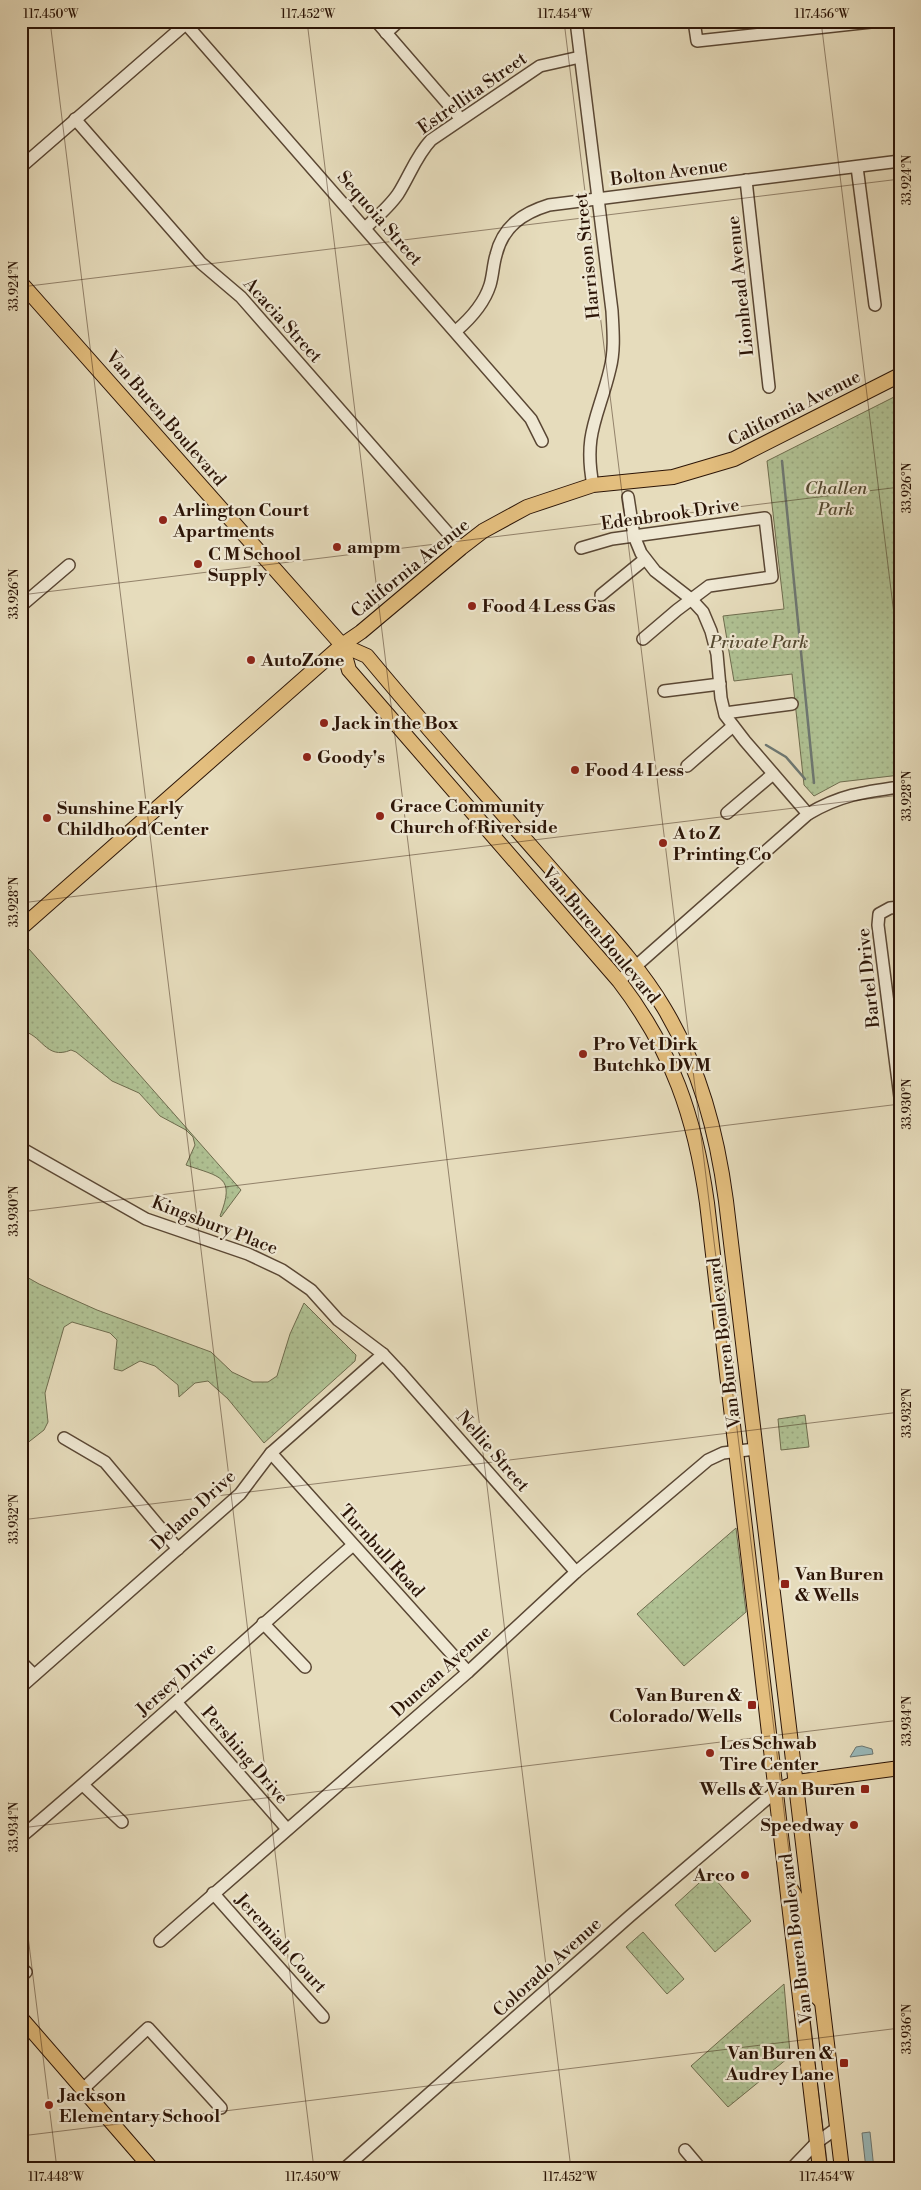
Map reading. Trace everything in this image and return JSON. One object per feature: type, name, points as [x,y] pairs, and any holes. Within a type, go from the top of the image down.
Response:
[{"type":"main road","name":"Van Buren Boulevard","points":[[21,283],[342,645],[350,670],[619,981],[650,1024],[675,1072],[684,1096],[700,1158],[820,2169]]},
{"type":"main road","name":"California Avenue","points":[[21,928],[342,645],[361,632],[483,531],[527,507],[592,486],[673,477],[734,460],[900,375]]},
{"type":"main road","name":"Van Buren Boulevard","points":[[342,645],[367,656],[635,967],[664,1008],[696,1074],[717,1143],[729,1224],[842,2169]]},
{"type":"main road","points":[[650,1024],[664,1035],[682,1070],[688,1076],[696,1074]]},
{"type":"main road","points":[[700,1158],[707,1164],[711,1174],[720,1221],[729,1224]]},
{"type":"main road","points":[[775,1792],[796,1782],[900,1768]]},
{"type":"main road","points":[[785,1879],[800,1904],[809,1982],[813,1993],[822,2002]]},
{"type":"main road","points":[[21,2018],[152,2169]]},
{"type":"street","points":[[376,21],[460,118]]},
{"type":"street","points":[[386,33],[399,21]]},
{"type":"street","name":"Harrison Street","points":[[576,21],[599,199],[613,343],[611,367],[591,429],[588,452],[592,486]]},
{"type":"street","points":[[694,21],[696,41],[880,21]]},
{"type":"street","points":[[21,167],[187,23]]},
{"type":"street","name":"Sequoia Street","points":[[187,23],[456,331],[531,420],[542,441]]},
{"type":"street","name":"Estrellita Street","points":[[365,228],[385,211],[398,194],[419,153],[431,140],[460,118],[540,66],[580,57]]},
{"type":"street","name":"Acacia Street","points":[[75,119],[201,263],[241,297],[461,548]]},
{"type":"street","name":"Bolton Avenue","points":[[456,331],[472,317],[490,286],[496,252],[507,229],[532,210],[549,205],[900,161]]},
{"type":"street","points":[[857,167],[875,305]]},
{"type":"street","name":"Lionhead Avenue","points":[[746,180],[769,388]]},
{"type":"street","points":[[628,497],[634,536],[645,559],[655,571],[691,600],[702,612],[711,631],[717,654],[725,713],[733,726],[808,814]]},
{"type":"street","name":"Edenbrook Drive","points":[[580,548],[594,542],[765,518],[772,577],[709,586],[691,600]]},
{"type":"street","points":[[601,595],[645,559]]},
{"type":"street","points":[[21,606],[69,565]]},
{"type":"street","points":[[643,639],[691,600]]},
{"type":"street","points":[[664,691],[720,684]]},
{"type":"street","points":[[725,713],[792,704]]},
{"type":"street","points":[[687,766],[733,726]]},
{"type":"street","points":[[728,813],[773,774]]},
{"type":"street","points":[[619,981],[808,814],[832,800],[859,793],[900,787]]},
{"type":"street","name":"Bartel Drive","points":[[900,907],[890,908],[879,914],[878,925],[900,1097]]},
{"type":"street","name":"Kingsbury Place","points":[[21,1148],[146,1219],[248,1254],[282,1270],[311,1290],[338,1320],[382,1354]]},
{"type":"street","name":"Delano Drive","points":[[21,1687],[240,1494],[271,1453],[382,1354]]},
{"type":"street","name":"Nellie Street","points":[[382,1354],[576,1572]]},
{"type":"street","points":[[64,1438],[105,1462],[178,1549]]},
{"type":"street","name":"Duncan Avenue","points":[[160,1941],[468,1672],[576,1572],[708,1460],[718,1455],[755,1448]]},
{"type":"street","name":"Turnbull Road","points":[[271,1453],[468,1672]]},
{"type":"street","name":"Jersey Drive","points":[[21,1837],[84,1785],[177,1703],[263,1623],[353,1545]]},
{"type":"street","points":[[263,1623],[305,1668]]},
{"type":"street","points":[[21,1662],[34,1676]]},
{"type":"street","name":"Pershing Drive","points":[[177,1703],[287,1829]]},
{"type":"street","points":[[84,1785],[122,1822]]},
{"type":"street","name":"Colorado Avenue","points":[[344,2169],[775,1792]]},
{"type":"street","name":"Jeremiah Court","points":[[213,1893],[323,2017]]},
{"type":"street","points":[[83,2090],[148,2028],[221,2108]]},
{"type":"street","points":[[791,2169],[816,2143],[837,2128]]},
{"type":"street","points":[[685,2150],[702,2169]]},
{"type":"green space","name":"Challen Park","points":[[900,394],[900,775],[840,782],[814,796],[804,785],[792,674],[734,681],[723,616],[784,609],[767,461]]},
{"type":"green space","points":[[29,949],[241,1190],[221,1217],[225,1203],[225,1185],[216,1176],[186,1165],[195,1145],[193,1137],[186,1130],[160,1116],[139,1093],[112,1081],[76,1052],[71,1050],[55,1052],[34,1036],[21,1031],[21,956]]},
{"type":"green space","points":[[21,1269],[25,1276],[39,1284],[97,1310],[211,1352],[232,1372],[253,1382],[268,1382],[277,1376],[290,1334],[304,1303],[356,1355],[355,1361],[264,1443],[228,1399],[208,1381],[195,1383],[179,1397],[178,1385],[155,1366],[140,1361],[122,1371],[114,1369],[117,1340],[110,1333],[72,1322],[64,1327],[45,1393],[48,1422],[44,1430],[21,1448]]},
{"type":"green space","points":[[805,1415],[809,1447],[781,1450],[778,1419]]},
{"type":"green space","points":[[736,1528],[746,1612],[684,1666],[637,1614]]},
{"type":"green space","points":[[710,1873],[751,1921],[715,1952],[675,1905]]},
{"type":"green space","points":[[643,1932],[684,1979],[667,1994],[626,1947]]},
{"type":"green space","points":[[784,1984],[790,2053],[793,2054],[728,2107],[691,2066]]},
{"type":"water","points":[[862,1746],[872,1749],[873,1754],[850,1757],[856,1747]]},
{"type":"water","points":[[870,2132],[874,2169],[866,2169],[862,2133]]},
{"type":"waterway","points":[[782,461],[814,783]]},
{"type":"waterway","points":[[766,745],[786,757],[805,779]]},
{"type":"place","name":"Arlington Court Apartments","points":[[163,520]]},
{"type":"place","name":"ampm","points":[[337,547]]},
{"type":"place","name":"C M School Supply","points":[[198,564]]},
{"type":"place","name":"Food 4 Less Gas","points":[[472,606]]},
{"type":"place","name":"AutoZone","points":[[251,660]]},
{"type":"place","name":"Jack in the Box","points":[[324,723]]},
{"type":"place","name":"Goody's","points":[[307,757]]},
{"type":"place","name":"Food 4 Less","points":[[575,770]]},
{"type":"place","name":"Grace Community Church of Riverside","points":[[380,816]]},
{"type":"place","name":"Sunshine Early Childhood Center","points":[[47,818]]},
{"type":"place","name":"A to Z Printing Co","points":[[663,843]]},
{"type":"place","name":"Pro Vet Dirk Butchko DVM","points":[[583,1054]]},
{"type":"place","name":"Van Buren & Wells","points":[[785,1584]]},
{"type":"place","name":"Van Buren & Colorado/ Wells","points":[[752,1705]]},
{"type":"place","name":"Les Schwab Tire Center","points":[[710,1753]]},
{"type":"place","name":"Wells & Van Buren","points":[[865,1789]]},
{"type":"place","name":"Speedway","points":[[854,1825]]},
{"type":"place","name":"Arco","points":[[745,1875]]},
{"type":"place","name":"Van Buren & Audrey Lane","points":[[844,2063]]},
{"type":"place","name":"Jackson Elementary School","points":[[49,2105]]},
{"type":"park label","name":"Private Park","points":[[759,642]]}]
